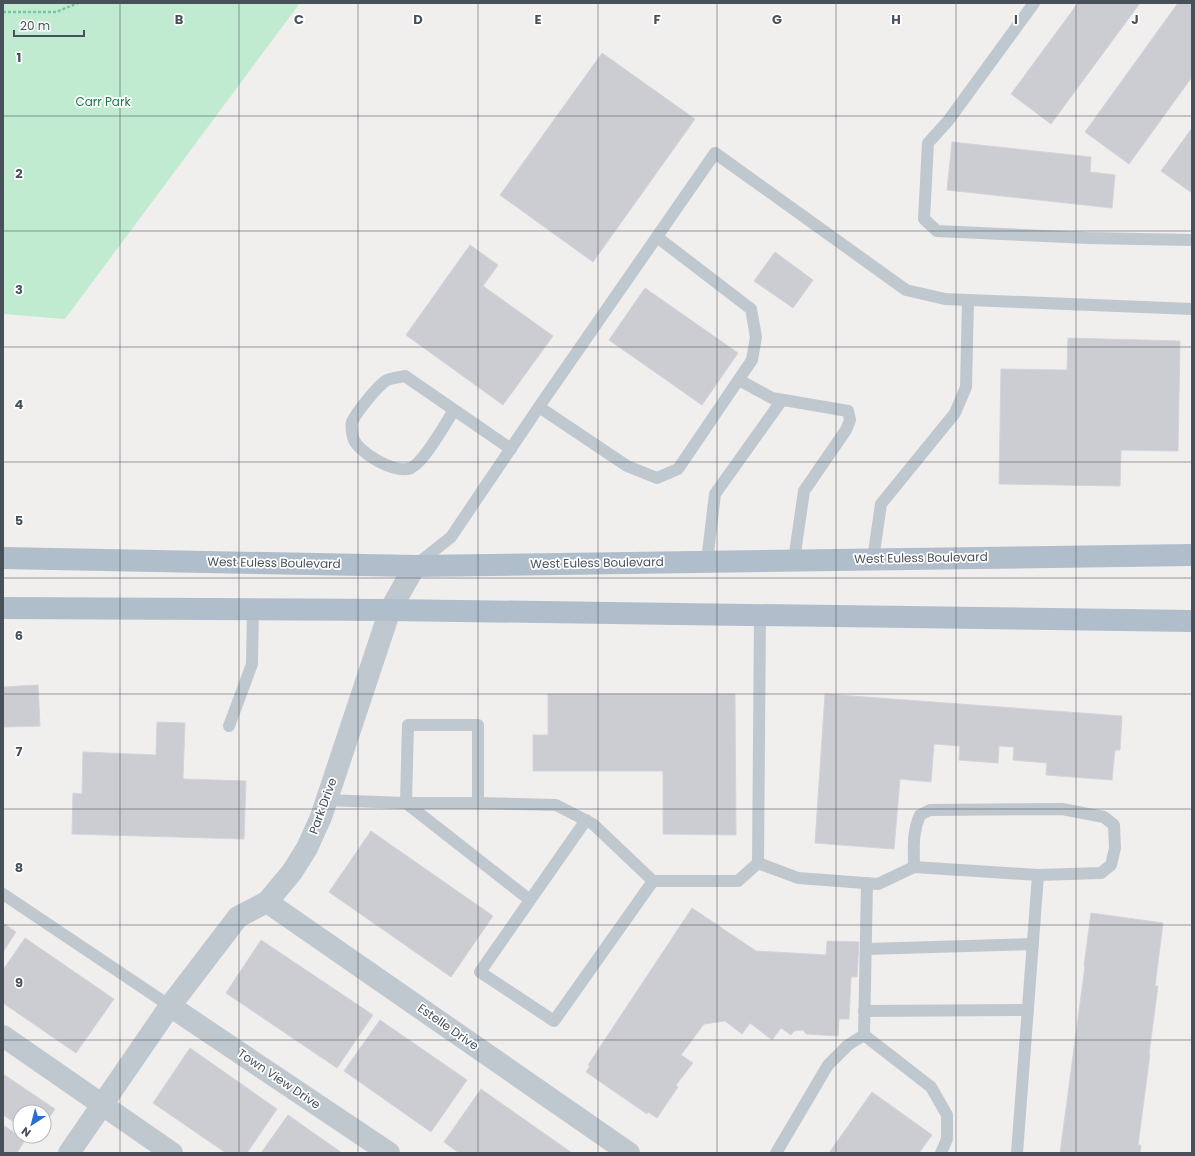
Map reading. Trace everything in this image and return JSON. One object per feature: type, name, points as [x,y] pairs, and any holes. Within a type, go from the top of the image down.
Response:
[{"type":"main road","name":"West Euless Boulevard","points":[[3,558],[415,566],[1192,555]]},
{"type":"main road","points":[[3,608],[390,610],[1192,621]]},
{"type":"street","name":"Park Drive","points":[[69,1153],[170,1006],[238,917],[267,902],[292,872],[307,848],[321,817],[390,610],[415,566]]},
{"type":"street","name":"Estelle Drive","points":[[267,902],[629,1153]]},
{"type":"street","name":"Town View Drive","points":[[170,1006],[389,1153]]},
{"type":"street","points":[[3,1036],[172,1153]]},
{"type":"lane","points":[[1034,3],[948,120],[928,143],[924,219],[937,231],[1088,238],[1192,240]]},
{"type":"lane","points":[[415,566],[450,537],[510,448],[716,153],[906,290],[945,299],[1192,309]]},
{"type":"lane","points":[[539,407],[627,466],[657,478],[678,469],[752,360],[756,337],[751,309],[657,237]]},
{"type":"lane","points":[[873,559],[881,504],[955,413],[966,387],[968,300]]},
{"type":"lane","points":[[454,410],[423,458],[411,468],[400,470],[390,467],[364,452],[353,439],[352,423],[370,396],[387,380],[405,376],[510,448]]},
{"type":"lane","points":[[739,380],[772,398],[848,411],[850,420],[846,430],[804,491],[794,560]]},
{"type":"lane","points":[[707,561],[715,494],[782,400]]},
{"type":"lane","points":[[228,726],[252,664],[253,609]]},
{"type":"lane","points":[[326,800],[406,803],[556,805],[593,824],[653,881],[738,881],[758,863],[760,615]]},
{"type":"lane","points":[[406,803],[408,725],[478,725],[478,803]]},
{"type":"lane","points":[[406,803],[530,900]]},
{"type":"lane","points":[[758,863],[798,878],[878,884],[914,867],[1038,874],[1101,873],[1111,865],[1115,848],[1114,825],[1104,817],[1062,809],[930,810],[920,815],[915,826],[914,867]]},
{"type":"lane","points":[[586,820],[480,972],[554,1021],[653,881]]},
{"type":"lane","points":[[1016,1153],[1038,874]]},
{"type":"lane","points":[[864,1035],[867,883]]},
{"type":"lane","points":[[3,894],[170,1006]]},
{"type":"lane","points":[[866,949],[1033,944]]},
{"type":"lane","points":[[864,1011],[1028,1010]]},
{"type":"lane","points":[[776,1153],[828,1065],[848,1045],[864,1035]]},
{"type":"lane","points":[[864,1035],[932,1087],[947,1115],[947,1139],[941,1153]]},
{"type":"path","points":[[3,12],[56,12],[78,3]]},
{"type":"green space","name":"Carr Park","points":[[3,3],[300,3],[65,319],[3,314]]},
{"type":"building","points":[[1078,3],[1140,3],[1051,124],[1011,94]]},
{"type":"building","points":[[1178,3],[1192,3],[1192,77],[1129,164],[1085,132]]},
{"type":"building","points":[[602,53],[695,119],[593,262],[500,195]]},
{"type":"building","points":[[1192,128],[1192,193],[1161,171]]},
{"type":"building","points":[[952,142],[1091,157],[1090,172],[1115,175],[1112,208],[947,190]]},
{"type":"building","points":[[470,245],[498,265],[483,286],[553,336],[503,405],[406,335]]},
{"type":"building","points":[[775,252],[813,280],[793,308],[754,281]]},
{"type":"building","points":[[645,288],[738,353],[702,405],[609,340]]},
{"type":"building","points":[[1068,338],[1180,341],[1178,451],[1121,450],[1120,486],[999,484],[1001,369],[1067,370]]},
{"type":"building","points":[[38,685],[40,726],[3,727],[3,687]]},
{"type":"building","points":[[548,694],[735,694],[736,835],[663,834],[663,771],[533,771],[533,735],[548,735]]},
{"type":"building","points":[[825,694],[1122,716],[1120,750],[1115,750],[1112,780],[1046,775],[1047,763],[1013,760],[1014,747],[999,746],[998,763],[959,760],[960,746],[934,744],[931,782],[900,779],[894,849],[815,843]]},
{"type":"building","points":[[157,722],[185,723],[183,779],[246,781],[244,839],[72,834],[73,793],[82,794],[83,752],[156,755]]},
{"type":"building","points":[[371,831],[493,916],[451,977],[329,892]]},
{"type":"building","points":[[692,908],[756,951],[826,955],[827,941],[859,942],[857,977],[851,977],[849,1019],[839,1019],[838,1036],[806,1034],[803,1030],[794,1031],[791,1035],[781,1028],[772,1040],[750,1023],[742,1034],[725,1021],[704,1024],[681,1055],[693,1063],[676,1085],[678,1087],[657,1118],[648,1112],[647,1114],[586,1072],[590,1066],[588,1065]]},
{"type":"building","points":[[1091,913],[1163,923],[1155,986],[1158,986],[1138,1145],[1141,1145],[1140,1153],[1060,1153]]},
{"type":"building","points":[[3,923],[16,932],[3,952]]},
{"type":"building","points":[[25,938],[114,999],[76,1053],[3,1003],[3,970]]},
{"type":"building","points":[[261,940],[373,1015],[337,1068],[226,993]]},
{"type":"building","points":[[380,1020],[467,1080],[431,1132],[344,1071]]},
{"type":"building","points":[[190,1048],[277,1109],[247,1153],[226,1153],[153,1103]]},
{"type":"building","points":[[3,1074],[48,1104],[12,1104],[12,1121],[3,1115]]},
{"type":"building","points":[[481,1089],[572,1153],[459,1153],[444,1142]]},
{"type":"building","points":[[872,1092],[932,1135],[919,1153],[829,1153]]},
{"type":"building","points":[[288,1115],[342,1153],[261,1153]]},
{"type":"building","points":[[3,1125],[12,1131],[12,1144],[23,1144],[17,1153],[3,1153]]}]
